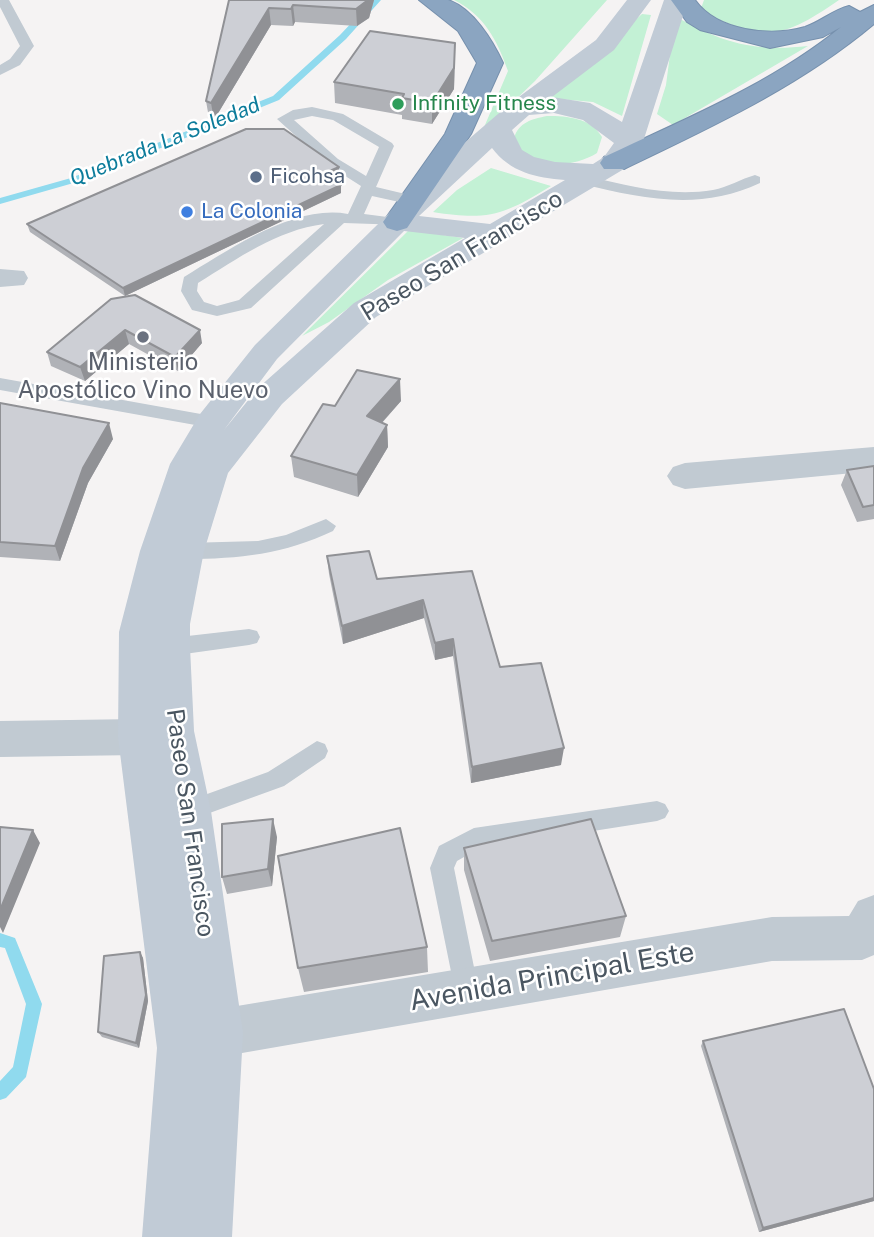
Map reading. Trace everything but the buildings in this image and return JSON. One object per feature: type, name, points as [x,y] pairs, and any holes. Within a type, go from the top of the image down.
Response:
[{"type":"highway","points":[[405,211],[458,134],[490,63],[481,40],[451,12],[431,0]]},
{"type":"highway","points":[[683,0],[695,17],[709,25],[770,41],[814,32],[868,0]]},
{"type":"highway","points":[[608,165],[742,103],[808,66],[874,12]]},
{"type":"street","name":"Paseo San Francisco","points":[[205,1237],[219,1033],[170,816],[139,737],[138,632],[158,551],[187,464],[212,422],[266,352],[445,174],[521,108],[605,45],[639,0]]},
{"type":"street","points":[[608,165],[676,0]]},
{"type":"street","points":[[521,108],[548,103],[589,110],[608,121],[608,165]]},
{"type":"street","points":[[498,130],[500,143],[510,155],[528,165],[551,171],[608,165]]},
{"type":"street","name":"Paseo San Francisco","points":[[169,1237],[181,1048],[170,816],[173,731],[171,624],[186,551],[212,469],[270,396],[365,310],[608,165]]},
{"type":"street","points":[[405,211],[497,233]]},
{"type":"street","points":[[685,476],[874,459]]},
{"type":"street","points":[[0,740],[139,737]]},
{"type":"street","name":"Avenida Principal Este","points":[[219,1033],[772,939],[870,938]]},
{"type":"lane","points":[[0,71],[15,62],[27,46],[3,0]]},
{"type":"lane","points":[[405,211],[348,216],[315,218],[272,231],[190,281],[189,291],[198,306],[218,312],[245,304],[348,216],[368,187],[387,146],[337,116],[317,110],[299,111],[284,119],[333,162],[368,187],[405,211]]},
{"type":"lane","points":[[608,165],[612,187],[706,198],[735,191],[755,180]]},
{"type":"lane","points":[[0,384],[212,422]]},
{"type":"lane","points":[[186,551],[263,550],[296,542],[326,527]]},
{"type":"lane","points":[[170,647],[249,637]]},
{"type":"lane","points":[[170,816],[276,779],[317,751]]},
{"type":"lane","points":[[466,992],[442,868],[448,854],[474,839],[657,811]]},
{"type":"green space","points":[[454,0],[607,0],[535,81],[482,132],[508,71],[489,30],[474,13]]},
{"type":"green space","points":[[704,0],[839,0],[786,29],[757,32],[740,28],[700,11]]},
{"type":"green space","points":[[642,14],[651,15],[622,116],[593,102],[548,98]]},
{"type":"green space","points":[[675,16],[708,33],[739,43],[771,48],[808,46],[673,125],[657,114],[666,85]]},
{"type":"green space","points":[[547,116],[571,118],[592,126],[602,137],[597,153],[580,161],[560,164],[530,159],[522,153],[514,138],[523,125]]},
{"type":"green space","points":[[491,168],[551,186],[520,204],[495,213],[468,216],[433,212],[457,190]]},
{"type":"green space","points":[[409,230],[463,238],[388,280],[329,322],[302,336]]},
{"type":"waterway","name":"Quebrada La Soledad","points":[[0,201],[74,180],[276,98],[343,37],[377,0]]},
{"type":"waterway","points":[[0,940],[10,943],[34,1004],[20,1071],[0,1092]]},
{"type":"place","name":"Infinity Fitness","points":[[398,104]]},
{"type":"place","name":"Ficohsa","points":[[256,177]]},
{"type":"place","name":"La Colonia","points":[[187,212]]},
{"type":"place","name":"Ministerio Apostólico Vino Nuevo","points":[[143,337]]}]
